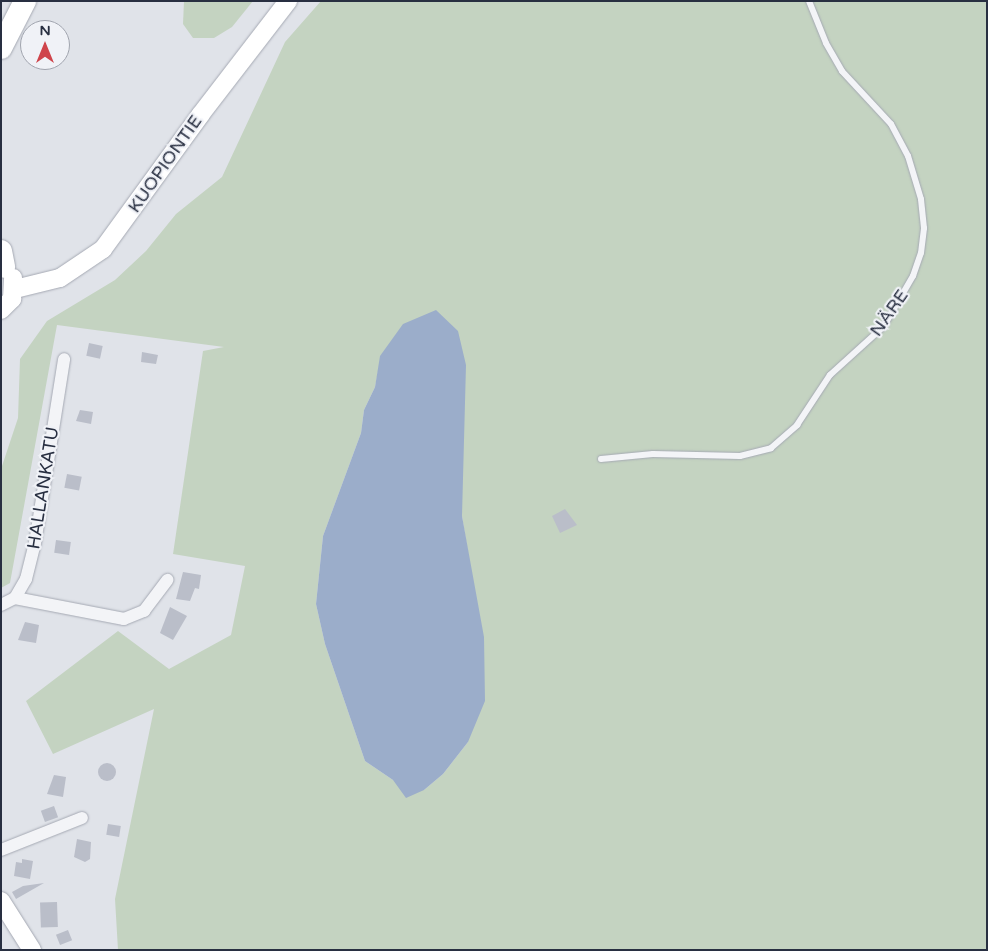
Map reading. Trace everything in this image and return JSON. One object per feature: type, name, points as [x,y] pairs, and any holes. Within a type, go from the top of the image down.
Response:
[{"type":"highway","points":[[1,48],[25,1]]},
{"type":"street","name":"KUOPIONTIE","points":[[15,288],[60,278],[104,249],[200,114],[288,1]]},
{"type":"street","points":[[1,310],[9,303],[15,288],[11,274],[2,261]]},
{"type":"street","name":"HALLANKATU","points":[[15,598],[26,579],[36,543],[64,359]]},
{"type":"street","points":[[1,605],[15,598],[124,619],[144,611],[167,580]]},
{"type":"street","points":[[1,850],[82,818]]},
{"type":"street","points":[[1,900],[32,950]]},
{"type":"lane","name":"NÄRE","points":[[601,459],[653,454],[740,456],[771,448],[792,432],[830,375],[884,326],[913,276],[921,253],[924,228],[921,199],[908,156],[891,124],[842,71],[826,43],[809,1]]},
{"type":"green space","points":[[184,1],[253,1],[232,27],[214,38],[193,38],[183,24]]},
{"type":"green space","points":[[321,1],[987,1],[987,950],[118,950],[115,899],[154,709],[53,754],[26,701],[118,631],[169,669],[231,635],[245,566],[173,554],[203,351],[224,347],[57,325],[10,583],[1,588],[1,469],[18,418],[20,359],[47,321],[115,280],[146,251],[176,214],[222,177],[285,42]],"holes":[[[392,341],[461,461],[462,516],[471,571],[468,742],[443,774],[424,790],[393,780],[365,761],[325,644],[316,604],[323,536],[361,433],[364,410],[375,387],[381,356]]]},
{"type":"water","points":[[436,310],[458,331],[466,365],[462,516],[484,637],[485,701],[468,742],[443,774],[424,790],[406,798],[393,780],[365,761],[325,644],[316,604],[323,536],[361,433],[364,410],[375,387],[380,356],[403,324]]},
{"type":"building","points":[[89,343],[103,346],[100,359],[86,356]]},
{"type":"building","points":[[142,352],[158,355],[156,364],[141,362]]},
{"type":"building","points":[[80,410],[93,412],[91,424],[76,421]]},
{"type":"building","points":[[67,474],[82,477],[79,491],[64,488]]},
{"type":"building","points":[[565,509],[577,525],[560,533],[552,516]]},
{"type":"building","points":[[56,540],[71,542],[69,555],[54,553]]},
{"type":"building","points":[[183,572],[201,575],[199,589],[195,588],[190,601],[176,599]]},
{"type":"building","points":[[170,607],[187,616],[173,640],[160,633]]},
{"type":"building","points":[[25,622],[39,625],[36,643],[18,640]]},
{"type":"building","points":[[107,763],[113,766],[116,772],[113,778],[107,781],[101,778],[98,772],[101,766]]},
{"type":"building","points":[[54,775],[66,777],[63,797],[47,794]]},
{"type":"building","points":[[54,806],[58,817],[45,822],[41,811]]},
{"type":"building","points":[[108,824],[121,826],[119,837],[106,835]]},
{"type":"building","points":[[77,839],[91,842],[90,859],[85,862],[74,857]]},
{"type":"building","points":[[22,859],[33,861],[30,879],[14,876],[16,862],[22,863]]},
{"type":"building","points":[[44,883],[16,899],[12,892],[23,886]]},
{"type":"building","points":[[57,902],[58,927],[41,928],[40,903]]},
{"type":"building","points":[[68,930],[72,940],[60,945],[56,935]]}]
